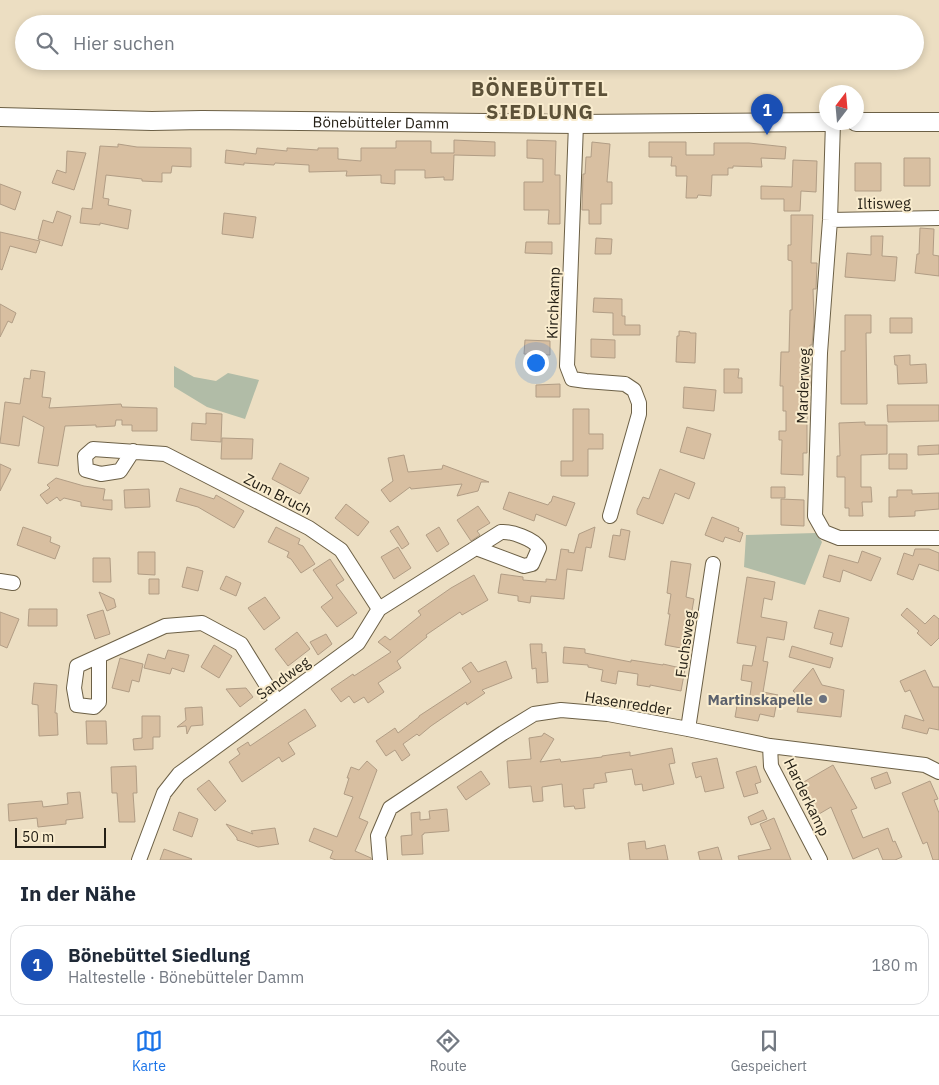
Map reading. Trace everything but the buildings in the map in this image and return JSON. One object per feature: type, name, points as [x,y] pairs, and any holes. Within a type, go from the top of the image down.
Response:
[{"type":"street","name":"Bönebütteler Damm","points":[[0,117],[152,121],[576,124],[819,122]]},
{"type":"street","points":[[864,122],[939,122]]},
{"type":"street","name":"Kirchkamp","points":[[576,124],[567,366],[572,379],[586,382],[625,384],[634,390],[639,403],[639,414],[610,516]]},
{"type":"street","name":"Marderweg","points":[[833,130],[830,220],[820,353],[815,516],[824,532],[839,538],[939,538]]},
{"type":"street","name":"Iltisweg","points":[[830,220],[939,218]]},
{"type":"street","name":"Zum Bruch","points":[[133,451],[165,454],[309,528],[341,550],[379,608]]},
{"type":"street","name":"Sandweg","points":[[138,860],[164,793],[179,774],[358,643],[379,608],[476,548]]},
{"type":"street","name":"Fuchsweg","points":[[688,729],[713,564]]},
{"type":"street","points":[[99,657],[165,626],[202,623],[241,644],[277,702]]},
{"type":"street","name":"Hasenredder","points":[[380,860],[378,836],[390,808],[534,714],[561,710],[608,714],[770,746],[925,765],[939,772]]},
{"type":"street","name":"Harderkamp","points":[[770,746],[771,766],[820,860]]},
{"type":"green space","points":[[174,366],[194,377],[216,381],[228,373],[259,380],[245,419],[207,407],[174,387]]},
{"type":"green space","points":[[816,533],[822,542],[805,585],[744,567],[746,535]]},
{"type":"place","name":"Bönebüttel Siedlung","points":[[767,135]]},
{"type":"place","name":"Martinskapelle","points":[[823,699]]},
{"type":"district","name":"BÖNEBÜTTEL SIEDLUNG","points":[[540,100]]}]
